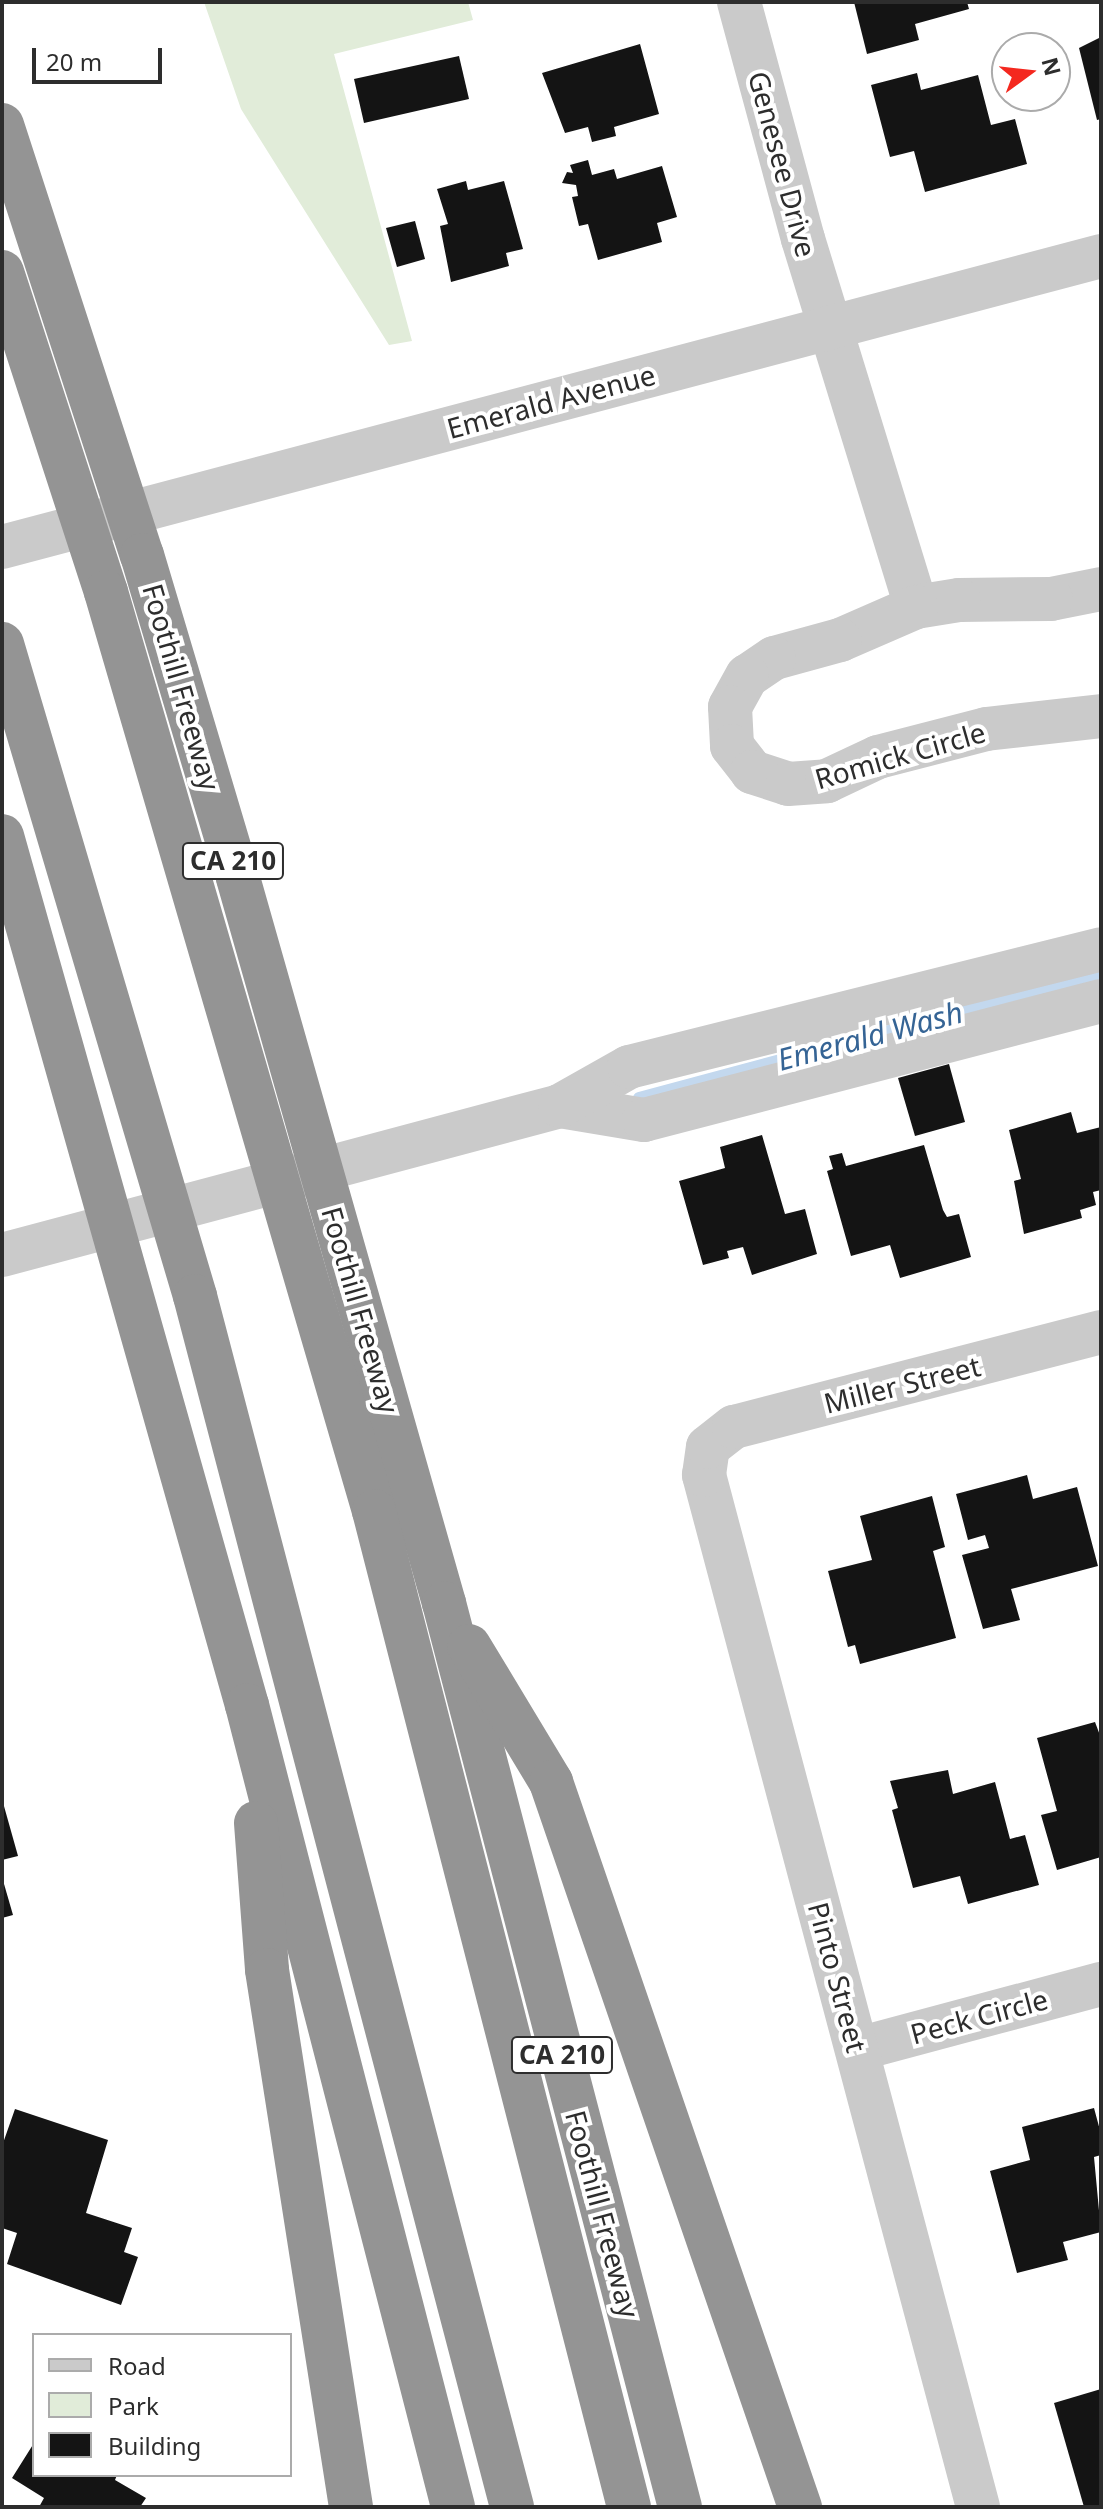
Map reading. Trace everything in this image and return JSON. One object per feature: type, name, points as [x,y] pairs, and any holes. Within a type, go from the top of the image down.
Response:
[{"type":"highway","name":"Foothill Freeway","points":[[2,125],[151,584],[444,1603],[680,2507]]},
{"type":"highway","points":[[2,272],[115,622],[374,1511],[629,2507]]},
{"type":"highway","points":[[2,644],[195,1296],[512,2507]]},
{"type":"highway","points":[[2,836],[247,1705],[453,2507]]},
{"type":"highway","points":[[444,1603],[551,1782],[800,2507]]},
{"type":"highway","points":[[247,1705],[267,1970],[351,2507]]},
{"type":"street","name":"Genesee Drive","points":[[739,2],[829,325]]},
{"type":"street","name":"Emerald Avenue","points":[[2,547],[299,470],[829,325],[1101,256]]},
{"type":"street","points":[[829,325],[916,607]]},
{"type":"street","name":"Romick Circle","points":[[1101,589],[1051,599],[959,600],[916,607],[851,637],[774,658],[747,676],[730,707],[732,746],[752,772],[788,784],[827,781],[878,757],[986,729],[1101,716]]},
{"type":"street","points":[[2,1255],[560,1106],[629,1067],[1101,949]]},
{"type":"street","points":[[560,1106],[644,1120],[1101,1001]]},
{"type":"street","name":"Miller Street","points":[[708,1447],[734,1427],[1101,1332]]},
{"type":"street","name":"Pinto Street","points":[[708,1447],[704,1475],[978,2507]]},
{"type":"street","name":"Peck Circle","points":[[858,2049],[1101,1984]]},
{"type":"green space","points":[[204,2],[468,2],[473,20],[334,54],[412,341],[389,345],[241,109]]},
{"type":"building","points":[[854,2],[967,2],[969,9],[915,24],[919,40],[867,54]]},
{"type":"building","points":[[1101,37],[1101,119],[1097,120],[1079,48]]},
{"type":"building","points":[[640,44],[659,114],[614,127],[616,136],[592,142],[588,127],[565,133],[542,73]]},
{"type":"building","points":[[459,56],[469,99],[364,123],[354,79]]},
{"type":"building","points":[[917,73],[921,90],[978,75],[991,125],[1015,119],[1027,164],[925,192],[914,151],[890,157],[871,85]]},
{"type":"building","points":[[588,160],[592,175],[614,169],[617,179],[662,166],[677,217],[657,223],[662,242],[598,260],[588,224],[579,226],[572,197],[578,196],[576,185],[562,183],[567,172],[573,173],[570,165]]},
{"type":"building","points":[[466,181],[468,190],[504,181],[523,249],[506,253],[509,266],[451,282],[440,226],[448,224],[437,189]]},
{"type":"building","points":[[415,221],[425,259],[397,267],[386,228]]},
{"type":"building","points":[[949,1064],[965,1122],[915,1136],[898,1078]]},
{"type":"building","points":[[1071,1112],[1077,1133],[1101,1127],[1101,1190],[1093,1192],[1096,1205],[1080,1210],[1082,1218],[1024,1234],[1014,1181],[1021,1179],[1009,1130]]},
{"type":"building","points":[[762,1135],[785,1214],[805,1209],[817,1254],[752,1275],[743,1247],[727,1251],[729,1258],[703,1265],[679,1181],[725,1168],[720,1147]]},
{"type":"building","points":[[924,1145],[943,1210],[947,1217],[959,1214],[971,1257],[900,1278],[890,1245],[851,1256],[827,1171],[833,1169],[829,1156],[842,1153],[846,1166]]},
{"type":"building","points":[[1027,1475],[1033,1499],[1077,1487],[1098,1566],[1011,1589],[1020,1620],[983,1629],[962,1555],[989,1548],[985,1535],[968,1540],[956,1494]]},
{"type":"building","points":[[932,1496],[945,1547],[933,1551],[956,1638],[860,1664],[855,1645],[848,1647],[828,1571],[872,1560],[860,1516]]},
{"type":"building","points":[[1095,1722],[1101,1738],[1101,1857],[1057,1870],[1041,1815],[1057,1811],[1037,1738]]},
{"type":"building","points":[[948,1770],[953,1794],[995,1782],[1010,1839],[1025,1835],[1039,1885],[968,1904],[960,1876],[913,1888],[892,1810],[898,1808],[890,1781]]},
{"type":"building","points":[[2,1799],[18,1856],[2,1860]]},
{"type":"building","points":[[2,1877],[13,1915],[2,1918]]},
{"type":"building","points":[[1094,2108],[1101,2134],[1101,2155],[1094,2157],[1101,2232],[1063,2242],[1068,2260],[1017,2273],[990,2171],[1030,2160],[1022,2127]]},
{"type":"building","points":[[15,2109],[108,2140],[86,2213],[132,2228],[124,2252],[138,2257],[121,2305],[7,2264],[17,2233],[2,2228],[2,2146]]},
{"type":"building","points":[[1101,2389],[1101,2507],[1084,2507],[1054,2403]]},
{"type":"building","points":[[32,2446],[32,2477],[116,2477],[115,2480],[146,2498],[140,2507],[39,2507],[44,2498],[12,2478]]},
{"type":"waterway","name":"Emerald Wash","points":[[639,1098],[1101,974]]}]
